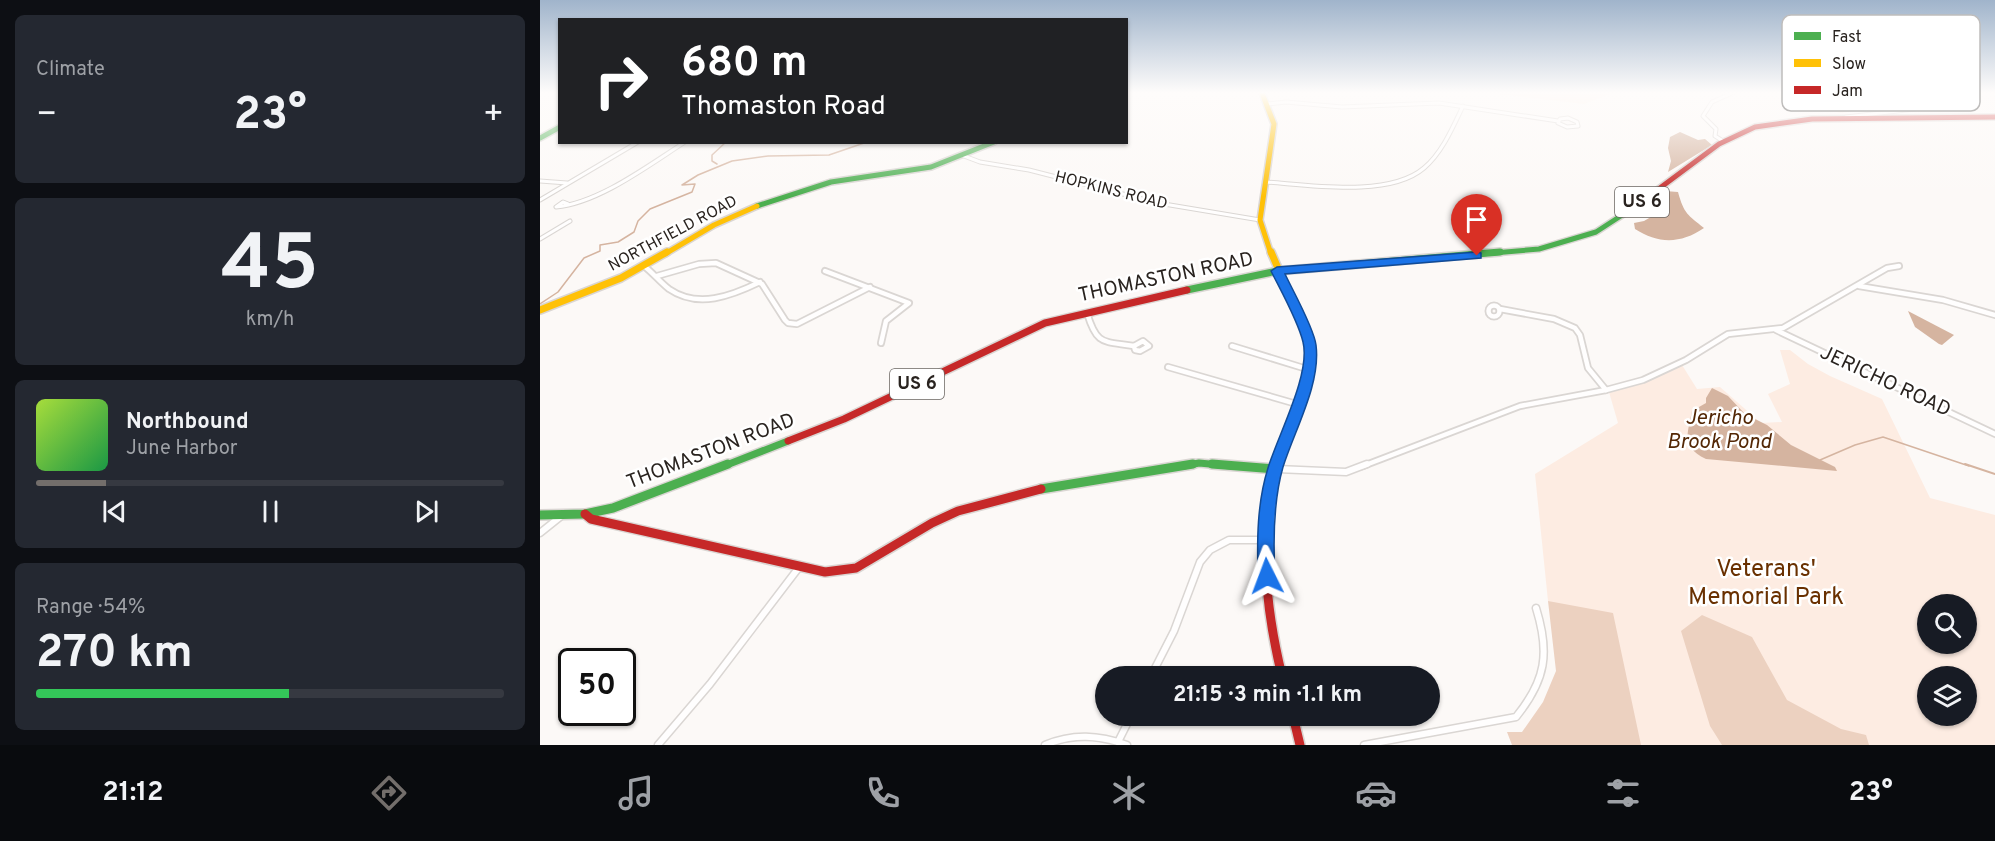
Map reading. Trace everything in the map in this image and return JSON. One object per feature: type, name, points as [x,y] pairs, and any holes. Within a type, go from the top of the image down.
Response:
[{"type":"main road","points":[[540,138],[557,128]]},
{"type":"main road","points":[[1273,128],[1260,220],[1277,271],[1310,342],[1310,370],[1300,405],[1275,469],[1268,503],[1265,540],[1268,595],[1279,666]]},
{"type":"main road","name":"THOMASTON ROAD","points":[[562,515],[585,514],[614,508],[844,419],[1045,323],[1277,271],[1500,254],[1539,249],[1570,241],[1596,232],[1619,219],[1724,141],[1753,128]]},
{"type":"main road","name":"NORTHFIELD ROAD","points":[[540,310],[597,289],[644,266],[735,213],[831,182],[859,176],[915,170],[964,156],[990,144]]},
{"type":"main road","points":[[585,514],[591,519],[825,572],[856,568],[932,523],[958,511],[1067,483],[1199,463],[1275,469]]},
{"type":"main road","name":"US 6","points":[[540,515],[562,515]]},
{"type":"main road","points":[[1295,726],[1300,745]]},
{"type":"street","points":[[1266,182],[1366,186],[1387,185],[1409,179],[1424,170],[1453,128]]},
{"type":"street","points":[[1715,128],[1715,136],[1724,141]]},
{"type":"street","points":[[540,200],[635,144]]},
{"type":"street","points":[[568,204],[598,195],[682,144]]},
{"type":"street","name":"HOPKINS ROAD","points":[[964,156],[980,162],[1029,170],[1158,203],[1260,220]]},
{"type":"street","points":[[540,181],[568,183]]},
{"type":"street","points":[[540,239],[570,221]]},
{"type":"street","points":[[657,276],[711,263],[760,282],[785,320],[788,323],[797,324],[870,287]]},
{"type":"street","points":[[644,266],[670,290],[684,297],[723,297],[760,282]]},
{"type":"street","points":[[1275,469],[1346,472],[1520,406],[1606,390],[1671,369],[1728,334],[1740,331],[1776,330],[1859,286],[1887,268],[1899,266]]},
{"type":"street","points":[[825,271],[907,301],[908,305],[886,321],[881,343]]},
{"type":"street","points":[[1859,286],[1943,300],[1995,315]]},
{"type":"street","points":[[1500,309],[1554,319],[1575,328],[1580,335],[1588,368],[1606,390]]},
{"type":"street","points":[[1086,312],[1090,326],[1097,337],[1109,344],[1134,346]]},
{"type":"street","name":"JERICHO ROAD","points":[[1776,330],[1995,434]]},
{"type":"street","points":[[1232,346],[1310,370]]},
{"type":"street","points":[[1168,367],[1300,405]]},
{"type":"street","points":[[540,533],[562,515]]},
{"type":"street","points":[[1156,666],[1174,631],[1200,562],[1210,550],[1225,541],[1265,540]]},
{"type":"street","points":[[658,745],[710,684],[800,566]]},
{"type":"street","points":[[1364,745],[1516,717],[1530,701],[1542,678],[1546,649],[1543,626],[1536,608]]},
{"type":"street","points":[[1118,741],[1126,726]]},
{"type":"street","points":[[1045,745],[1056,739],[1079,735],[1101,736],[1127,745]]},
{"type":"green space","name":"Veterans' Memorial Park","points":[[1780,350],[1790,350],[1808,364],[1830,376],[1882,399],[1930,498],[1995,515],[1995,745],[1629,745],[1607,620],[1548,601],[1535,474],[1618,423],[1609,392],[1654,378],[1682,365],[1697,389],[1720,387],[1761,423],[1782,422],[1768,394],[1790,384]]},
{"type":"shaded area","points":[[1548,601],[1613,613],[1641,745],[1512,745],[1507,732],[1522,732],[1543,702],[1556,671]]},
{"type":"shaded area","points":[[1702,615],[1752,637],[1787,700],[1841,729],[1866,735],[1869,745],[1722,745],[1710,726],[1681,631]]},
{"type":"water","points":[[1680,132],[1698,140],[1705,139],[1712,145],[1668,172],[1671,161],[1668,148],[1670,137]]},
{"type":"water","points":[[1665,191],[1678,192],[1687,213],[1704,228],[1687,237],[1670,240],[1652,237],[1635,229],[1634,223],[1644,221],[1656,214],[1660,194]]},
{"type":"water","points":[[1908,311],[1954,335],[1942,345],[1939,344],[1915,327]]},
{"type":"water","name":"Jericho Brook Pond","points":[[1712,388],[1728,396],[1745,414],[1767,425],[1791,445],[1835,467],[1837,471],[1706,459],[1698,454],[1692,449],[1688,438],[1692,411],[1706,403],[1706,398]]},
{"type":"waterway","points":[[717,164],[712,161],[712,155],[724,144]]},
{"type":"waterway","points":[[540,304],[558,292],[584,258],[600,251],[600,245],[618,242],[634,232],[638,221],[650,209],[692,192],[695,184],[682,185],[698,175],[732,161],[768,156],[829,155],[861,144]]},
{"type":"waterway","points":[[1820,460],[1855,445],[1883,437],[1969,466]]},
{"type":"waterway","points":[[1965,464],[1995,474]]},
{"type":"traffic: fast","points":[[540,138],[558,128]]},
{"type":"traffic: fast","points":[[757,206],[831,182],[931,167],[989,144]]},
{"type":"traffic: fast","points":[[1187,290],[1277,271],[1539,249],[1596,232],[1633,208]]},
{"type":"traffic: fast","points":[[540,515],[585,514],[613,508],[788,441]]},
{"type":"traffic: fast","points":[[1041,489],[1199,463],[1275,469]]},
{"type":"traffic: slow","points":[[1273,128],[1260,220],[1277,271],[1310,342],[1310,370],[1304,387]]},
{"type":"traffic: slow","points":[[540,310],[621,278],[714,225],[757,206]]},
{"type":"traffic: jam","points":[[1633,208],[1719,144],[1753,128]]},
{"type":"traffic: jam","points":[[788,441],[844,419],[1045,323],[1187,290]]},
{"type":"traffic: jam","points":[[1280,666],[1271,626],[1265,573],[1266,521],[1269,495],[1278,460],[1304,387]]},
{"type":"traffic: jam","points":[[585,514],[591,519],[825,572],[856,568],[932,523],[958,511],[1041,489]]},
{"type":"traffic: jam","points":[[1295,726],[1300,745]]},
{"type":"route","points":[[1267,576],[1265,540],[1268,503],[1275,469],[1300,405],[1310,370],[1310,342],[1277,271],[1477,256]]}]
